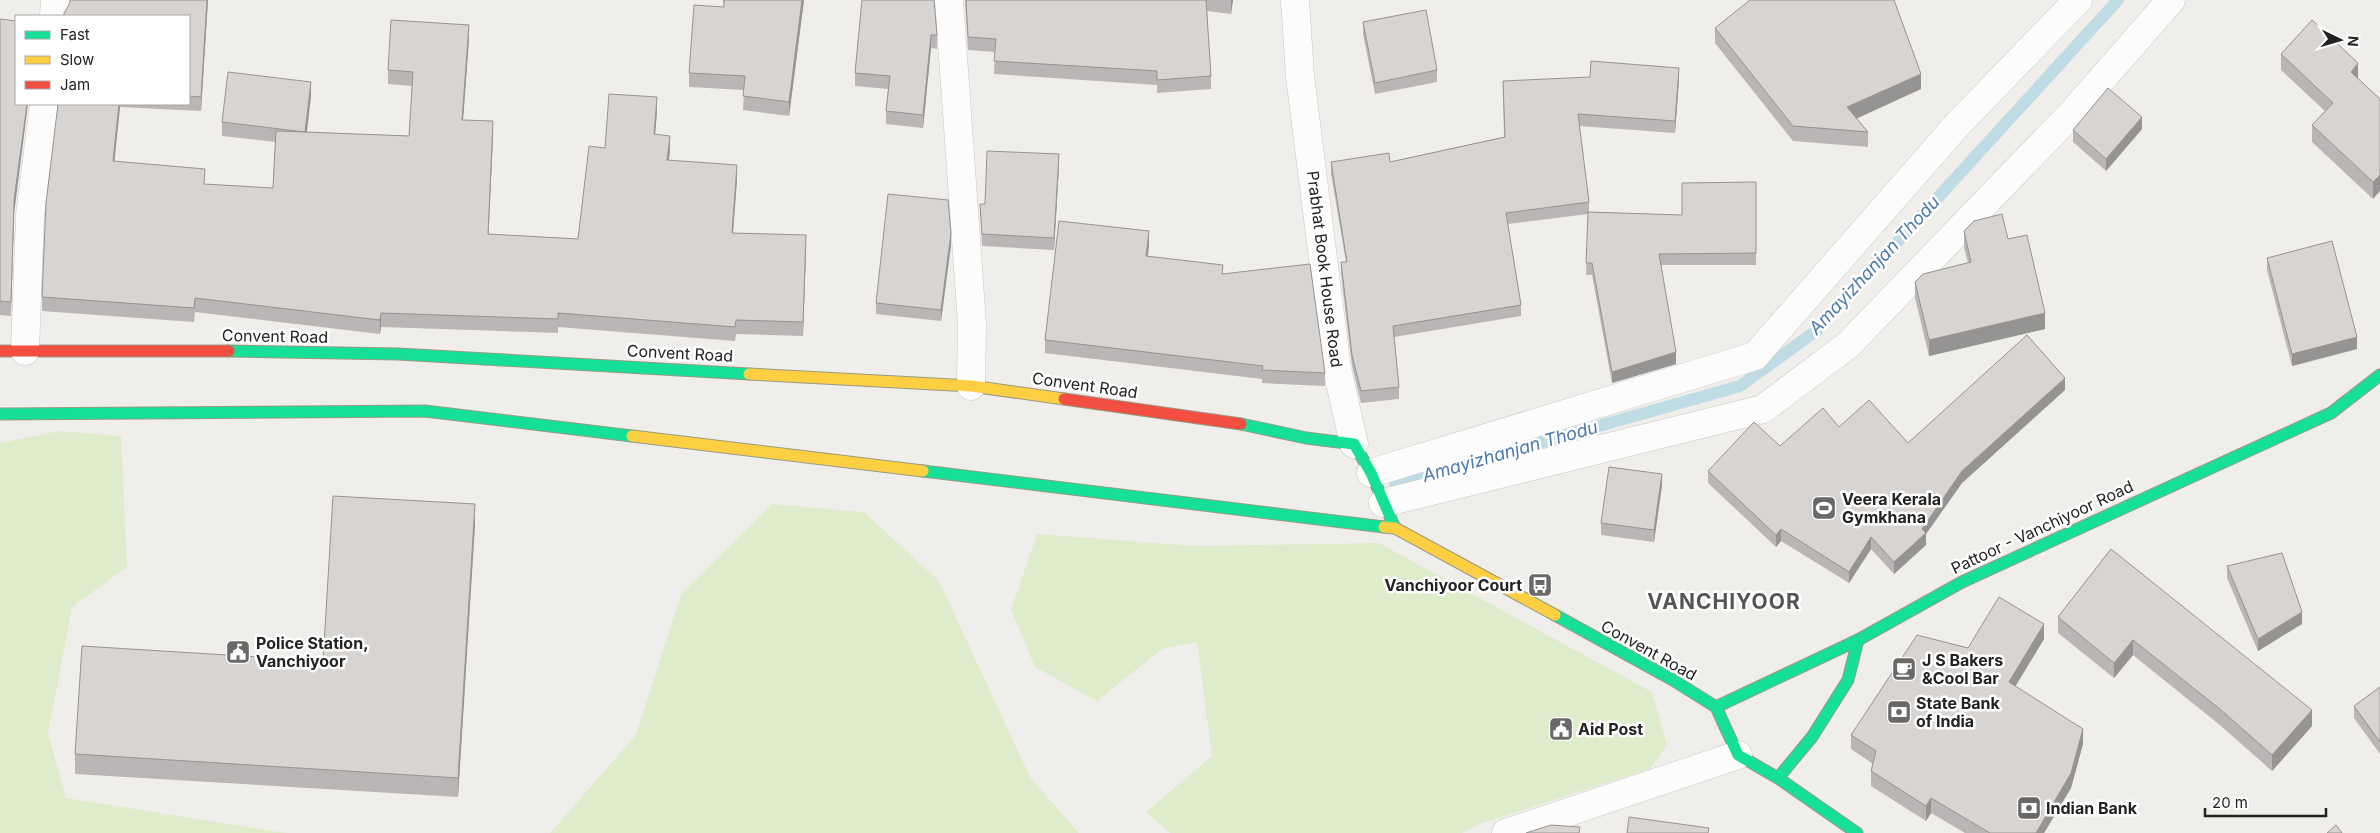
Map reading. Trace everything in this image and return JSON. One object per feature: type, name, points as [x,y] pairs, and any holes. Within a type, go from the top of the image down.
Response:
[{"type":"main road","name":"Convent Road","points":[[13,351],[398,354],[971,386],[1256,426],[1306,438],[1354,444]]},
{"type":"main road","name":"Pattoor - Vanchiyoor Road","points":[[1716,707],[1858,640],[1962,582],[2331,413],[2380,375]]},
{"type":"main road","points":[[0,414],[425,411],[1395,528]]},
{"type":"main road","name":"Prabhat Book House Road","points":[[1354,444],[1371,473],[1395,528]]},
{"type":"main road","name":"Convent Road","points":[[1395,528],[1673,680],[1716,707]]},
{"type":"main road","points":[[1778,778],[1812,737],[1848,680],[1858,640]]},
{"type":"main road","points":[[1716,707],[1738,755],[1778,778],[1857,833]]},
{"type":"street","points":[[54,15],[55,0]]},
{"type":"street","points":[[950,0],[972,324],[971,386]]},
{"type":"street","name":"Prabhat Book House Road","points":[[1295,0],[1300,76],[1337,369],[1354,444]]},
{"type":"street","points":[[1371,473],[1755,356],[1957,125],[2078,0]]},
{"type":"street","points":[[1383,503],[1763,409],[1848,344],[2074,111],[2171,0]]},
{"type":"street","points":[[13,351],[44,105]]},
{"type":"street","points":[[1506,833],[1738,755]]},
{"type":"green space","points":[[59,431],[121,436],[127,567],[72,607],[48,733],[66,798],[286,833],[0,833],[0,443]]},
{"type":"green space","points":[[772,504],[864,512],[939,581],[1030,777],[1079,833],[550,833],[636,735],[681,594]]},
{"type":"green space","points":[[1037,534],[1196,546],[1379,543],[1652,692],[1667,745],[1650,769],[1479,824],[1462,833],[1170,833],[1146,812],[1212,756],[1197,642],[1162,649],[1097,701],[1035,667],[1011,610]]},
{"type":"building","points":[[70,0],[207,0],[201,97],[190,96],[190,15],[64,15]]},
{"type":"building","points":[[724,0],[802,0],[789,102],[743,96],[745,76],[689,73],[694,5],[724,7]]},
{"type":"building","points":[[862,0],[934,0],[937,35],[931,35],[923,115],[886,111],[890,76],[855,73]]},
{"type":"building","points":[[966,0],[1206,0],[1211,76],[1157,80],[1157,71],[994,61],[996,39],[968,37]]},
{"type":"building","points":[[1750,0],[1894,0],[1921,74],[1847,107],[1868,132],[1793,126],[1715,28]]},
{"type":"building","points":[[1426,10],[1437,70],[1375,83],[1363,22]]},
{"type":"building","points":[[0,19],[15,21],[15,105],[27,105],[14,200],[11,302],[0,301]]},
{"type":"building","points":[[391,20],[469,25],[462,120],[493,121],[488,234],[578,239],[589,146],[605,148],[609,94],[657,97],[654,134],[670,136],[667,160],[737,165],[732,233],[806,235],[803,322],[736,320],[735,327],[558,313],[558,319],[381,313],[380,320],[195,298],[194,308],[42,297],[46,203],[58,105],[119,105],[113,161],[205,169],[204,184],[273,188],[276,131],[409,136],[413,72],[388,70]]},
{"type":"building","points":[[2312,20],[2358,63],[2351,72],[2380,99],[2380,175],[2373,182],[2312,125],[2333,103],[2281,54]]},
{"type":"building","points":[[1591,61],[1679,68],[1675,121],[1578,114],[1589,202],[1506,213],[1521,305],[1393,326],[1399,387],[1361,391],[1352,355],[1341,262],[1347,262],[1331,162],[1389,153],[1390,162],[1505,137],[1503,81],[1590,77]]},
{"type":"building","points":[[228,72],[311,82],[305,132],[222,122]]},
{"type":"building","points":[[2108,88],[2142,117],[2106,159],[2073,130]]},
{"type":"building","points":[[987,151],[1059,154],[1054,238],[982,234],[980,204],[985,204]]},
{"type":"building","points":[[1756,182],[1756,253],[1659,254],[1676,352],[1612,372],[1592,263],[1586,263],[1588,212],[1682,215],[1682,183]]},
{"type":"building","points":[[888,194],[948,200],[951,233],[941,310],[876,303]]},
{"type":"building","points":[[2002,214],[2008,239],[2027,235],[2045,313],[1929,340],[1915,282],[1923,274],[1971,262],[1964,231],[1974,221]]},
{"type":"building","points":[[1059,221],[1149,231],[1146,256],[1223,265],[1222,274],[1310,264],[1325,373],[1262,370],[1263,366],[1045,340]]},
{"type":"building","points":[[2332,241],[2357,337],[2292,354],[2267,258]]},
{"type":"building","points":[[2027,335],[2065,378],[1962,471],[1922,529],[1926,533],[1894,562],[1871,537],[1849,572],[1781,529],[1776,535],[1708,471],[1754,422],[1780,446],[1823,408],[1839,427],[1869,400],[1908,443]]},
{"type":"building","points":[[1609,467],[1662,474],[1654,530],[1601,523]]},
{"type":"building","points":[[333,496],[475,504],[458,778],[75,754],[82,646],[323,661]]},
{"type":"building","points":[[2111,549],[2312,710],[2272,755],[2221,710],[2133,640],[2114,663],[2058,617]]},
{"type":"building","points":[[2282,553],[2302,612],[2258,639],[2227,566]]},
{"type":"building","points":[[1999,597],[2044,624],[2009,682],[2083,729],[2071,773],[2036,833],[1990,833],[1931,798],[1926,806],[1871,771],[1876,751],[1851,735],[1917,635],[1968,648]]},
{"type":"building","points":[[2380,687],[2380,742],[2354,706]]},
{"type":"building","points":[[1629,817],[1709,828],[1708,833],[1627,833]]},
{"type":"building","points":[[1551,825],[1580,827],[1579,833],[1526,833]]},
{"type":"building","points":[[2336,825],[2342,833],[2327,833]]},
{"type":"waterway","name":"Amayizhanjan Thodu","points":[[1395,484],[1740,386],[1816,331],[2118,0]]},
{"type":"traffic: fast","points":[[229,351],[398,354],[749,374]]},
{"type":"traffic: fast","points":[[1716,707],[1858,640],[1962,582],[2331,413],[2380,375]]},
{"type":"traffic: fast","points":[[0,414],[425,411],[632,436]]},
{"type":"traffic: fast","points":[[1241,424],[1306,438],[1354,444],[1371,473],[1395,528]]},
{"type":"traffic: fast","points":[[923,471],[1384,527]]},
{"type":"traffic: fast","points":[[1555,615],[1673,680],[1716,707],[1738,755],[1778,778],[1857,833]]},
{"type":"traffic: fast","points":[[1778,778],[1812,737],[1848,680],[1858,640]]},
{"type":"traffic: slow","points":[[749,374],[971,386],[1064,399]]},
{"type":"traffic: slow","points":[[632,436],[923,471]]},
{"type":"traffic: slow","points":[[1384,527],[1395,528],[1555,615]]},
{"type":"traffic: jam","points":[[0,351],[229,351]]},
{"type":"traffic: jam","points":[[1064,399],[1241,424]]},
{"type":"place","name":"Veera Kerala Gymkhana","points":[[1824,508]]},
{"type":"place","name":"Vanchiyoor Court","points":[[1540,585]]},
{"type":"place","name":"Police Station, Vanchiyoor","points":[[238,652]]},
{"type":"place","name":"J S Bakers &Cool Bar","points":[[1904,669]]},
{"type":"place","name":"State Bank of India","points":[[1899,712]]},
{"type":"place","name":"Aid Post","points":[[1561,729]]},
{"type":"place","name":"Indian Bank","points":[[2029,808]]},
{"type":"district","name":"VANCHIYOOR","points":[[1724,601]]}]
